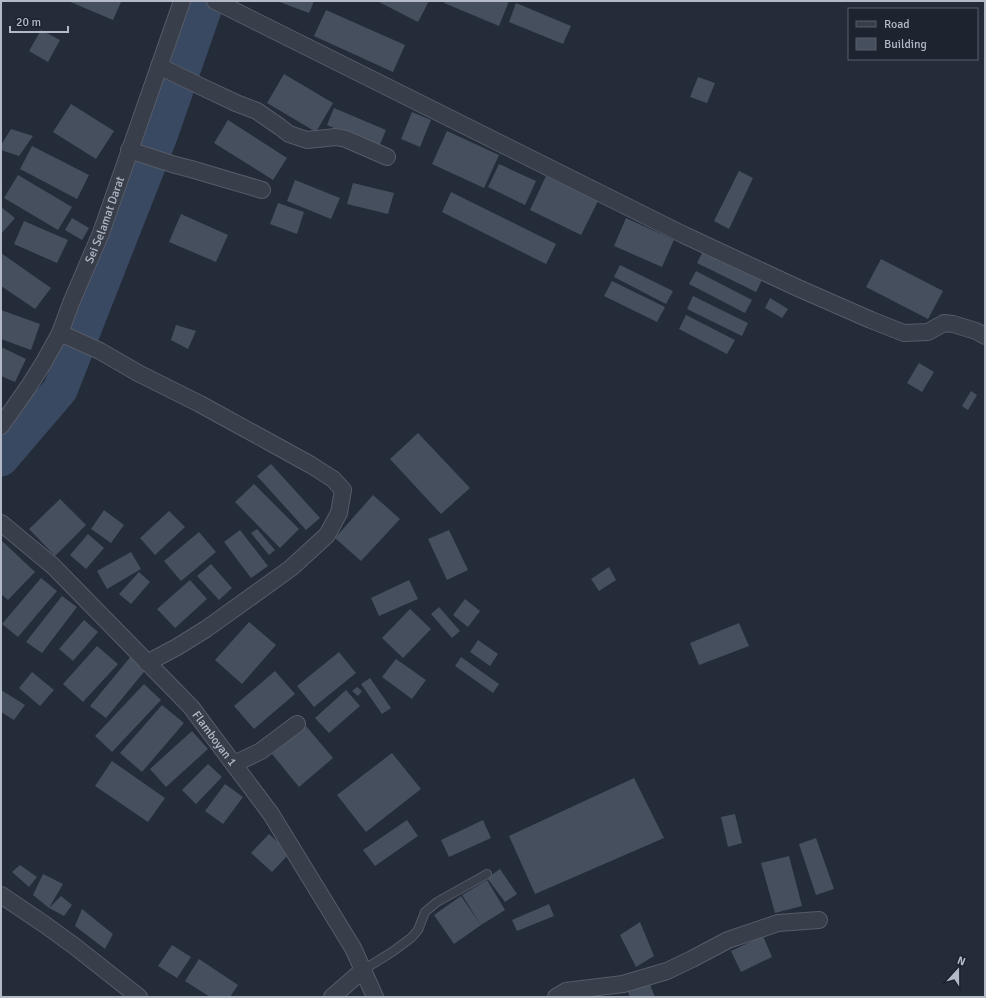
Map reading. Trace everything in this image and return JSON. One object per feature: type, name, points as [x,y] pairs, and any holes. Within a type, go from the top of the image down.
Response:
[{"type":"street","name":"Sei Selamat Darat","points":[[1,426],[30,386],[44,362],[65,335],[71,303],[135,152],[164,69],[182,1]]},
{"type":"street","points":[[214,1],[684,235],[864,317],[904,333],[928,332],[944,323],[953,324],[976,331],[985,336]]},
{"type":"street","points":[[164,69],[236,103],[257,111],[289,134],[307,140],[336,137],[346,139],[387,157]]},
{"type":"street","points":[[135,152],[262,190]]},
{"type":"street","points":[[65,335],[100,351],[138,373],[200,404],[311,465],[333,479],[343,490],[339,513],[327,535],[291,568],[206,629],[147,663]]},
{"type":"street","name":"Flamboyan 1","points":[[1,523],[53,566],[191,707],[275,821],[353,948],[375,997]]},
{"type":"street","points":[[234,764],[261,751],[297,724]]},
{"type":"street","points":[[1,895],[44,924],[139,997]]},
{"type":"street","points":[[556,997],[566,991],[623,984],[667,971],[728,940],[778,923],[819,920]]},
{"type":"street","points":[[332,997],[363,970]]},
{"type":"lane","points":[[363,970],[411,938],[418,930],[425,912],[437,902],[487,874]]},
{"type":"building","points":[[68,1],[119,1],[121,2],[113,20]]},
{"type":"building","points":[[277,1],[314,1],[309,13]]},
{"type":"building","points":[[377,1],[429,1],[418,22]]},
{"type":"building","points":[[445,1],[509,1],[499,26],[444,3]]},
{"type":"building","points":[[516,3],[571,26],[563,44],[509,22]]},
{"type":"building","points":[[326,10],[405,45],[393,72],[314,36]]},
{"type":"building","points":[[41,30],[60,40],[48,62],[29,51]]},
{"type":"building","points":[[284,74],[333,103],[316,132],[267,103]]},
{"type":"building","points":[[698,77],[715,83],[707,103],[690,97]]},
{"type":"building","points":[[71,104],[114,131],[96,159],[53,132]]},
{"type":"building","points":[[334,108],[386,130],[379,147],[327,125]]},
{"type":"building","points":[[412,112],[431,120],[420,147],[401,139]]},
{"type":"building","points":[[228,120],[287,158],[273,180],[214,143]]},
{"type":"building","points":[[11,129],[33,136],[19,156],[1,150],[1,145]]},
{"type":"building","points":[[447,131],[499,155],[484,188],[432,164]]},
{"type":"building","points":[[32,146],[89,175],[77,199],[20,169]]},
{"type":"building","points":[[499,164],[536,181],[525,205],[488,187]]},
{"type":"building","points":[[739,171],[753,178],[729,229],[714,221]]},
{"type":"building","points":[[18,175],[72,207],[58,230],[4,198]]},
{"type":"building","points":[[546,176],[598,201],[581,235],[530,210]]},
{"type":"building","points":[[295,180],[340,198],[331,219],[287,201]]},
{"type":"building","points":[[353,183],[394,193],[388,214],[347,204]]},
{"type":"building","points":[[451,192],[556,244],[546,264],[442,212]]},
{"type":"building","points":[[278,203],[304,212],[297,234],[270,224]]},
{"type":"building","points":[[1,207],[15,218],[1,234]]},
{"type":"building","points":[[181,214],[228,235],[216,262],[169,242]]},
{"type":"building","points":[[72,218],[89,228],[82,240],[65,230]]},
{"type":"building","points":[[626,218],[674,240],[662,267],[614,246]]},
{"type":"building","points":[[24,221],[68,240],[57,263],[14,244]]},
{"type":"building","points":[[704,249],[763,278],[756,292],[697,263]]},
{"type":"building","points":[[1,253],[51,288],[35,309],[1,286]]},
{"type":"building","points":[[881,259],[943,291],[928,319],[866,287]]},
{"type":"building","points":[[620,265],[673,291],[666,304],[614,277]]},
{"type":"building","points":[[696,271],[752,300],[745,313],[689,284]]},
{"type":"building","points":[[612,281],[665,307],[657,322],[604,296]]},
{"type":"building","points":[[693,296],[748,323],[742,336],[687,309]]},
{"type":"building","points":[[770,298],[788,309],[782,318],[765,308]]},
{"type":"building","points":[[1,310],[40,324],[31,350],[1,339]]},
{"type":"building","points":[[686,315],[735,340],[727,354],[679,329]]},
{"type":"building","points":[[176,325],[196,331],[188,349],[171,340]]},
{"type":"building","points":[[1,347],[26,359],[15,382],[1,376]]},
{"type":"building","points":[[919,363],[934,372],[922,392],[907,383]]},
{"type":"building","points":[[971,391],[977,395],[968,410],[962,406]]},
{"type":"building","points":[[418,433],[470,488],[441,514],[390,459]]},
{"type":"building","points":[[271,464],[320,518],[306,530],[257,476]]},
{"type":"building","points":[[254,484],[299,529],[280,548],[235,502]]},
{"type":"building","points":[[373,495],[400,519],[361,561],[335,538]]},
{"type":"building","points":[[60,499],[86,525],[55,556],[29,529]]},
{"type":"building","points":[[104,510],[124,525],[111,543],[91,529]]},
{"type":"building","points":[[169,511],[185,527],[155,555],[140,538]]},
{"type":"building","points":[[257,529],[275,550],[269,555],[251,533]]},
{"type":"building","points":[[240,530],[268,566],[251,578],[224,542]]},
{"type":"building","points":[[449,530],[468,570],[447,580],[428,539]]},
{"type":"building","points":[[199,532],[216,552],[181,581],[164,561]]},
{"type":"building","points":[[88,534],[104,548],[86,569],[70,555]]},
{"type":"building","points":[[1,540],[35,572],[8,600],[1,594]]},
{"type":"building","points":[[131,552],[141,569],[107,589],[97,571]]},
{"type":"building","points":[[211,564],[232,588],[219,600],[197,576]]},
{"type":"building","points":[[609,567],[616,580],[599,591],[591,579]]},
{"type":"building","points":[[139,572],[150,582],[131,604],[119,594]]},
{"type":"building","points":[[41,578],[57,591],[18,637],[2,624]]},
{"type":"building","points":[[190,580],[207,599],[175,628],[157,609]]},
{"type":"building","points":[[409,580],[418,599],[379,616],[371,598]]},
{"type":"building","points":[[62,596],[77,607],[42,653],[26,642]]},
{"type":"building","points":[[465,599],[480,611],[468,627],[453,615]]},
{"type":"building","points":[[439,607],[460,631],[452,638],[431,614]]},
{"type":"building","points":[[410,609],[431,629],[403,658],[382,638]]},
{"type":"building","points":[[84,620],[98,632],[73,661],[59,649]]},
{"type":"building","points":[[249,622],[276,645],[242,684],[215,660]]},
{"type":"building","points":[[739,623],[749,646],[699,665],[690,643]]},
{"type":"building","points":[[478,640],[498,654],[490,666],[470,652]]},
{"type":"building","points":[[97,646],[118,664],[83,702],[63,684]]},
{"type":"building","points":[[339,652],[356,673],[314,707],[297,686]]},
{"type":"building","points":[[132,655],[148,667],[106,718],[90,706]]},
{"type":"building","points":[[461,657],[499,684],[493,693],[455,666]]},
{"type":"building","points":[[396,659],[426,680],[412,699],[382,677]]},
{"type":"building","points":[[275,671],[295,694],[254,729],[234,706]]},
{"type":"building","points":[[32,672],[54,690],[40,706],[19,688]]},
{"type":"building","points":[[370,678],[391,708],[382,714],[361,684]]},
{"type":"building","points":[[144,684],[161,700],[112,752],[95,736]]},
{"type":"building","points":[[357,687],[362,691],[358,696],[352,691]]},
{"type":"building","points":[[1,690],[25,705],[14,720],[1,712]]},
{"type":"building","points":[[346,690],[360,706],[329,733],[315,718]]},
{"type":"building","points":[[162,705],[184,723],[142,772],[120,753]]},
{"type":"building","points":[[306,726],[333,758],[299,787],[272,754]]},
{"type":"building","points":[[192,731],[208,749],[166,787],[150,769]]},
{"type":"building","points":[[392,753],[421,789],[366,832],[337,795]]},
{"type":"building","points":[[112,761],[165,798],[148,822],[95,786]]},
{"type":"building","points":[[208,764],[222,777],[196,804],[182,790]]},
{"type":"building","points":[[634,778],[664,838],[535,894],[509,836]]},
{"type":"building","points":[[225,784],[243,797],[223,824],[205,811]]},
{"type":"building","points":[[735,814],[742,843],[728,847],[721,817]]},
{"type":"building","points":[[407,820],[418,836],[375,866],[363,850]]},
{"type":"building","points":[[483,820],[491,838],[449,857],[441,840]]},
{"type":"building","points":[[269,834],[290,853],[272,872],[251,853]]},
{"type":"building","points":[[816,838],[834,889],[816,895],[799,844]]},
{"type":"building","points":[[789,856],[802,906],[775,913],[761,863]]},
{"type":"building","points":[[20,865],[37,877],[29,887],[12,872]]},
{"type":"building","points":[[500,869],[517,894],[505,902],[487,878]]},
{"type":"building","points":[[43,874],[63,884],[49,908],[33,895]]},
{"type":"building","points":[[487,880],[505,910],[481,925],[462,895]]},
{"type":"building","points":[[61,896],[72,905],[64,916],[49,908]]},
{"type":"building","points":[[461,896],[481,925],[454,944],[434,915]]},
{"type":"building","points":[[549,904],[554,916],[517,931],[512,920]]},
{"type":"building","points":[[82,909],[113,934],[105,949],[75,926]]},
{"type":"building","points":[[640,922],[654,956],[636,967],[620,935]]},
{"type":"building","points":[[763,936],[772,957],[741,972],[731,951]]},
{"type":"building","points":[[172,945],[191,957],[177,978],[158,966]]},
{"type":"building","points":[[199,959],[238,985],[230,997],[210,997],[185,981]]},
{"type":"building","points":[[649,982],[655,997],[630,997],[627,990]]},
{"type":"waterway","points":[[1,459],[60,390],[161,133],[207,1]]}]
